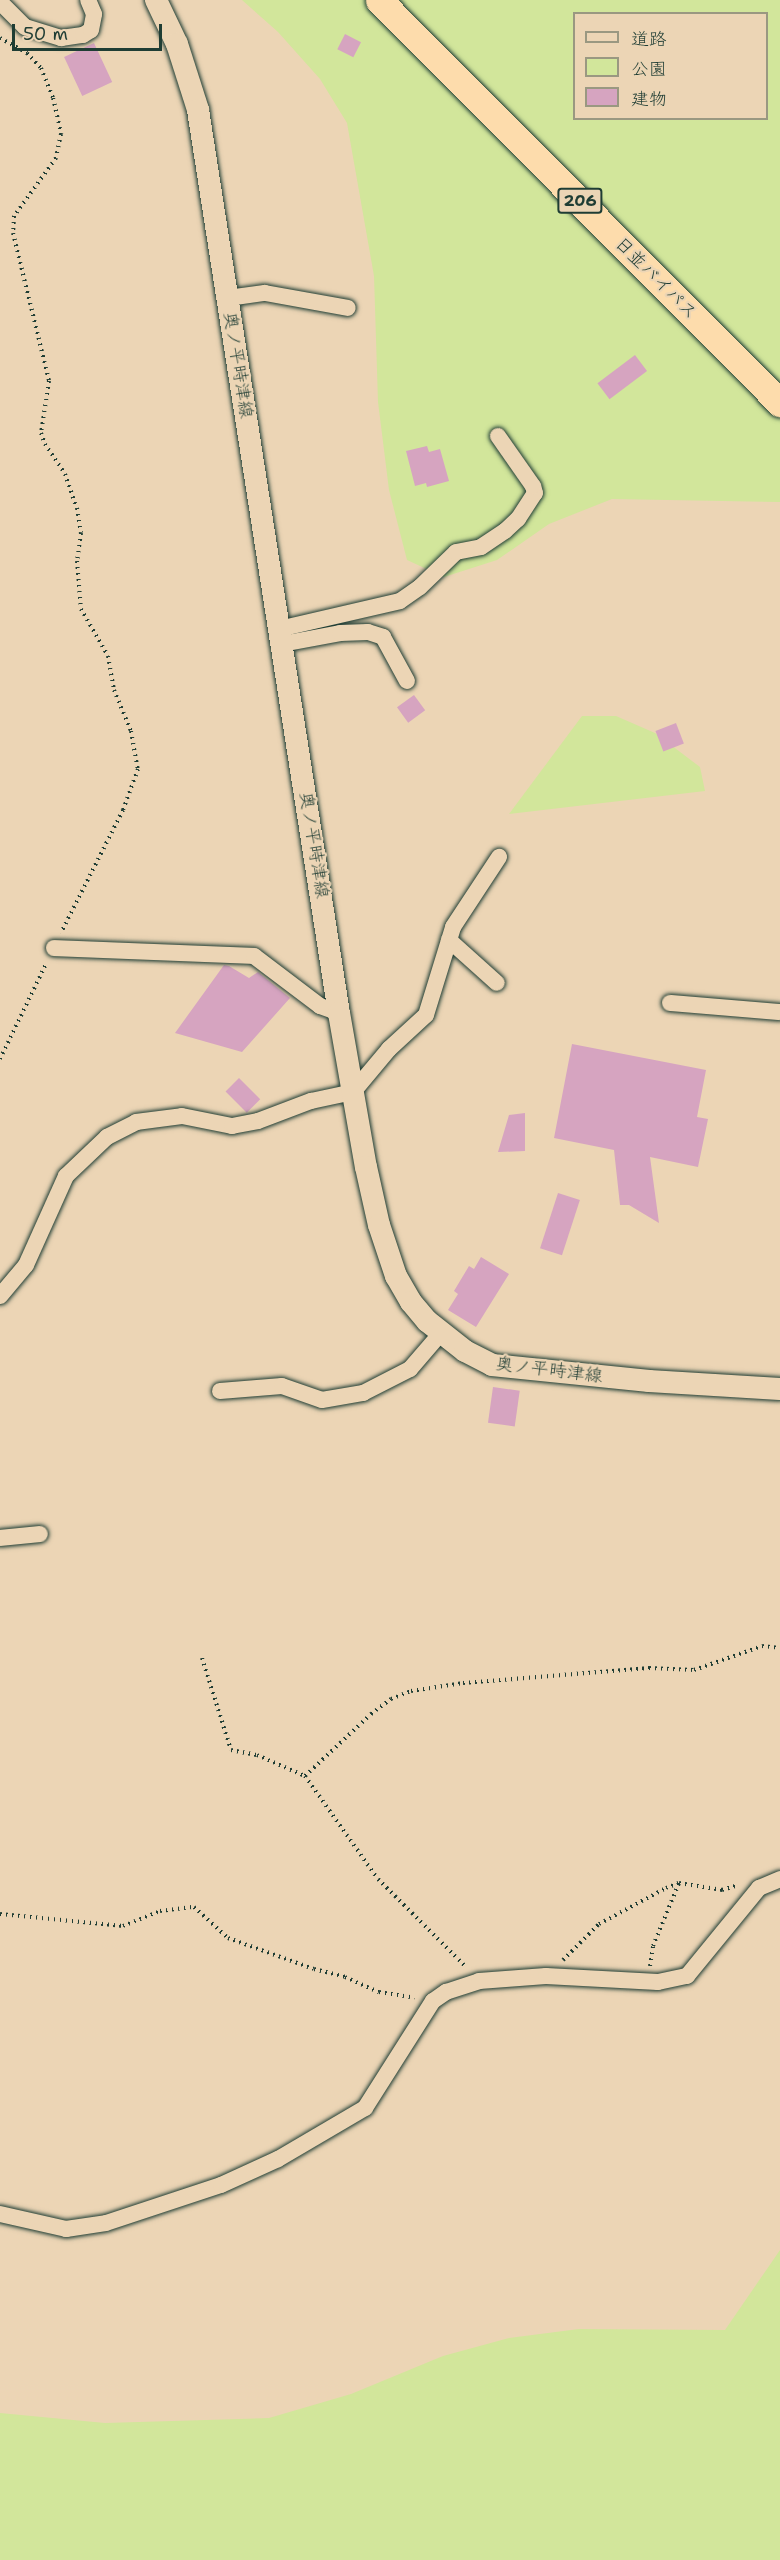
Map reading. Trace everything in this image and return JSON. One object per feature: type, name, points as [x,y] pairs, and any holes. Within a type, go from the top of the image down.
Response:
[{"type":"highway","name":"日並バイパス","points":[[380,0],[780,403]]},
{"type":"main road","name":"奥ノ平時津線","points":[[156,0],[177,44],[198,110],[339,1013],[379,1225],[396,1276],[411,1302],[441,1333],[479,1360],[514,1369],[649,1381],[780,1389]]},
{"type":"street","points":[[0,2],[25,27],[61,38],[83,35],[91,30],[94,14],[88,0]]},
{"type":"street","points":[[228,298],[265,293],[348,308]]},
{"type":"street","points":[[281,637],[400,601],[420,587],[456,552],[482,547],[505,531],[535,493],[533,486],[498,436]]},
{"type":"street","points":[[281,637],[368,632],[383,637],[407,681]]},
{"type":"street","points":[[0,1296],[26,1265],[66,1176],[107,1137],[136,1122],[182,1116],[232,1126],[241,1125],[311,1101],[353,1092],[389,1049],[426,1015],[453,927],[499,857]]},
{"type":"street","points":[[449,940],[497,983]]},
{"type":"street","points":[[54,948],[254,956],[320,1006],[339,1013]]},
{"type":"street","points":[[670,1003],[780,1012]]},
{"type":"street","points":[[220,1391],[282,1386],[322,1400],[363,1393],[410,1369],[441,1333]]},
{"type":"street","points":[[0,1538],[40,1534]]},
{"type":"street","points":[[0,2214],[66,2229],[106,2223],[221,2185],[278,2159],[365,2108],[434,2001],[446,1992],[479,1981],[546,1976],[648,1982],[687,1976],[759,1888],[780,1879]]},
{"type":"path","points":[[0,38],[27,53],[41,68],[53,98],[61,134],[56,158],[14,216],[13,233],[50,381],[41,433],[45,444],[65,474],[77,508],[81,533],[77,561],[81,609],[108,656],[114,690],[131,731],[138,769],[123,810],[0,1059]]},
{"type":"path","points":[[305,1776],[371,1714],[391,1699],[411,1691],[463,1683],[649,1668],[694,1670],[762,1646],[780,1648]]},
{"type":"path","points":[[202,1658],[231,1750],[257,1755],[305,1776],[378,1879],[479,1981]]},
{"type":"path","points":[[546,1976],[598,1924],[679,1883],[722,1890],[745,1883],[759,1888]]},
{"type":"path","points":[[648,1982],[653,1946],[679,1883]]},
{"type":"path","points":[[0,1914],[123,1926],[160,1911],[194,1907],[228,1938],[314,1970],[345,1977],[379,1992],[434,2001]]},
{"type":"green space","points":[[242,0],[780,0],[780,502],[612,499],[549,524],[497,560],[444,577],[407,560],[389,490],[378,402],[374,276],[347,123],[320,79],[278,32]]},
{"type":"green space","points":[[582,716],[616,716],[655,733],[700,767],[705,791],[509,814]]},
{"type":"green space","points":[[780,2250],[780,2560],[0,2560],[0,2413],[105,2423],[269,2418],[351,2394],[443,2356],[509,2338],[579,2329],[725,2330]]},
{"type":"building","points":[[345,34],[361,42],[353,57],[337,49]]},
{"type":"building","points":[[94,43],[112,82],[82,96],[64,57]]},
{"type":"building","points":[[635,355],[647,371],[610,399],[597,383]]},
{"type":"building","points":[[427,446],[429,452],[440,449],[449,481],[427,487],[426,483],[415,486],[406,451]]},
{"type":"building","points":[[414,695],[425,710],[408,723],[397,707]]},
{"type":"building","points":[[676,723],[684,744],[663,751],[655,731]]},
{"type":"building","points":[[224,965],[249,978],[258,972],[290,998],[242,1052],[175,1033]]},
{"type":"building","points":[[572,1044],[706,1070],[697,1117],[708,1119],[698,1167],[650,1157],[659,1223],[629,1205],[620,1205],[614,1150],[554,1138]]},
{"type":"building","points":[[239,1078],[260,1099],[247,1113],[226,1091]]},
{"type":"building","points":[[525,1113],[525,1151],[498,1152],[509,1115]]},
{"type":"building","points":[[558,1193],[580,1200],[562,1255],[540,1248]]},
{"type":"building","points":[[481,1257],[509,1274],[476,1327],[448,1310],[458,1294],[454,1291],[469,1266],[474,1269]]},
{"type":"building","points":[[493,1387],[520,1391],[515,1426],[488,1423]]}]
